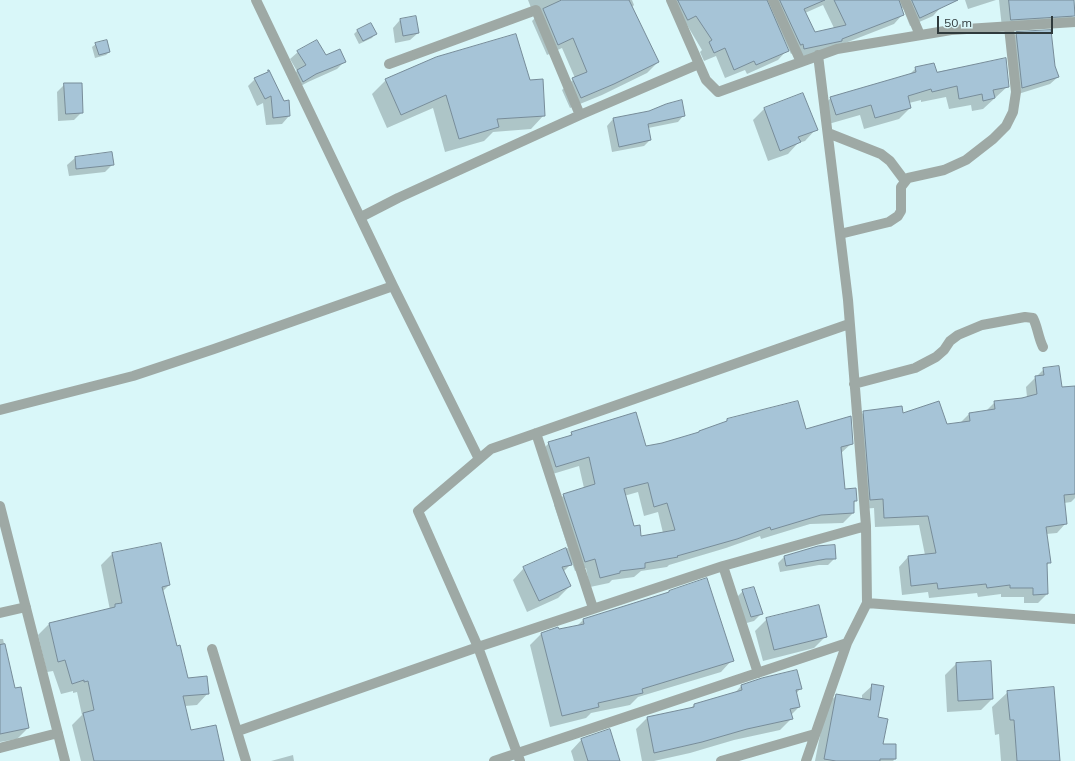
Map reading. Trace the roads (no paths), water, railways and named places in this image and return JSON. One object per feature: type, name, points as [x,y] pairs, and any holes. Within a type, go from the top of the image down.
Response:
[{"type":"street","points":[[256,0],[393,286],[479,459]]},
{"type":"street","points":[[671,0],[706,80],[718,92],[837,49],[951,30],[1075,22]]},
{"type":"street","points":[[773,0],[801,62]]},
{"type":"street","points":[[905,0],[920,35]]},
{"type":"street","points":[[389,64],[536,10],[580,115]]},
{"type":"street","points":[[840,234],[889,222],[898,216],[901,211],[901,187],[908,178],[944,170],[966,160],[993,139],[1006,126],[1013,112],[1016,92],[1009,27]]},
{"type":"street","points":[[806,761],[847,643],[867,603],[866,526],[849,324],[840,234],[818,56]]},
{"type":"street","points":[[360,217],[398,198],[580,115],[699,64]]},
{"type":"street","points":[[828,133],[881,154],[890,161],[905,181]]},
{"type":"street","points":[[0,410],[133,376],[393,286]]},
{"type":"street","points":[[854,384],[915,368],[936,357],[944,350],[950,341],[958,335],[982,325],[1008,319],[1025,317],[1033,318],[1037,325],[1039,338],[1043,347]]},
{"type":"street","points":[[518,757],[478,647],[418,511],[490,449],[849,324]]},
{"type":"street","points":[[536,433],[594,608]]},
{"type":"street","points":[[0,506],[65,761]]},
{"type":"street","points":[[238,731],[594,608],[723,566],[866,526]]},
{"type":"street","points":[[723,566],[758,673]]},
{"type":"street","points":[[867,603],[1075,619]]},
{"type":"street","points":[[0,613],[26,607]]},
{"type":"street","points":[[494,761],[518,757],[847,643]]},
{"type":"street","points":[[212,649],[246,761]]},
{"type":"street","points":[[0,748],[58,734]]},
{"type":"street","points":[[721,761],[816,734]]}]
